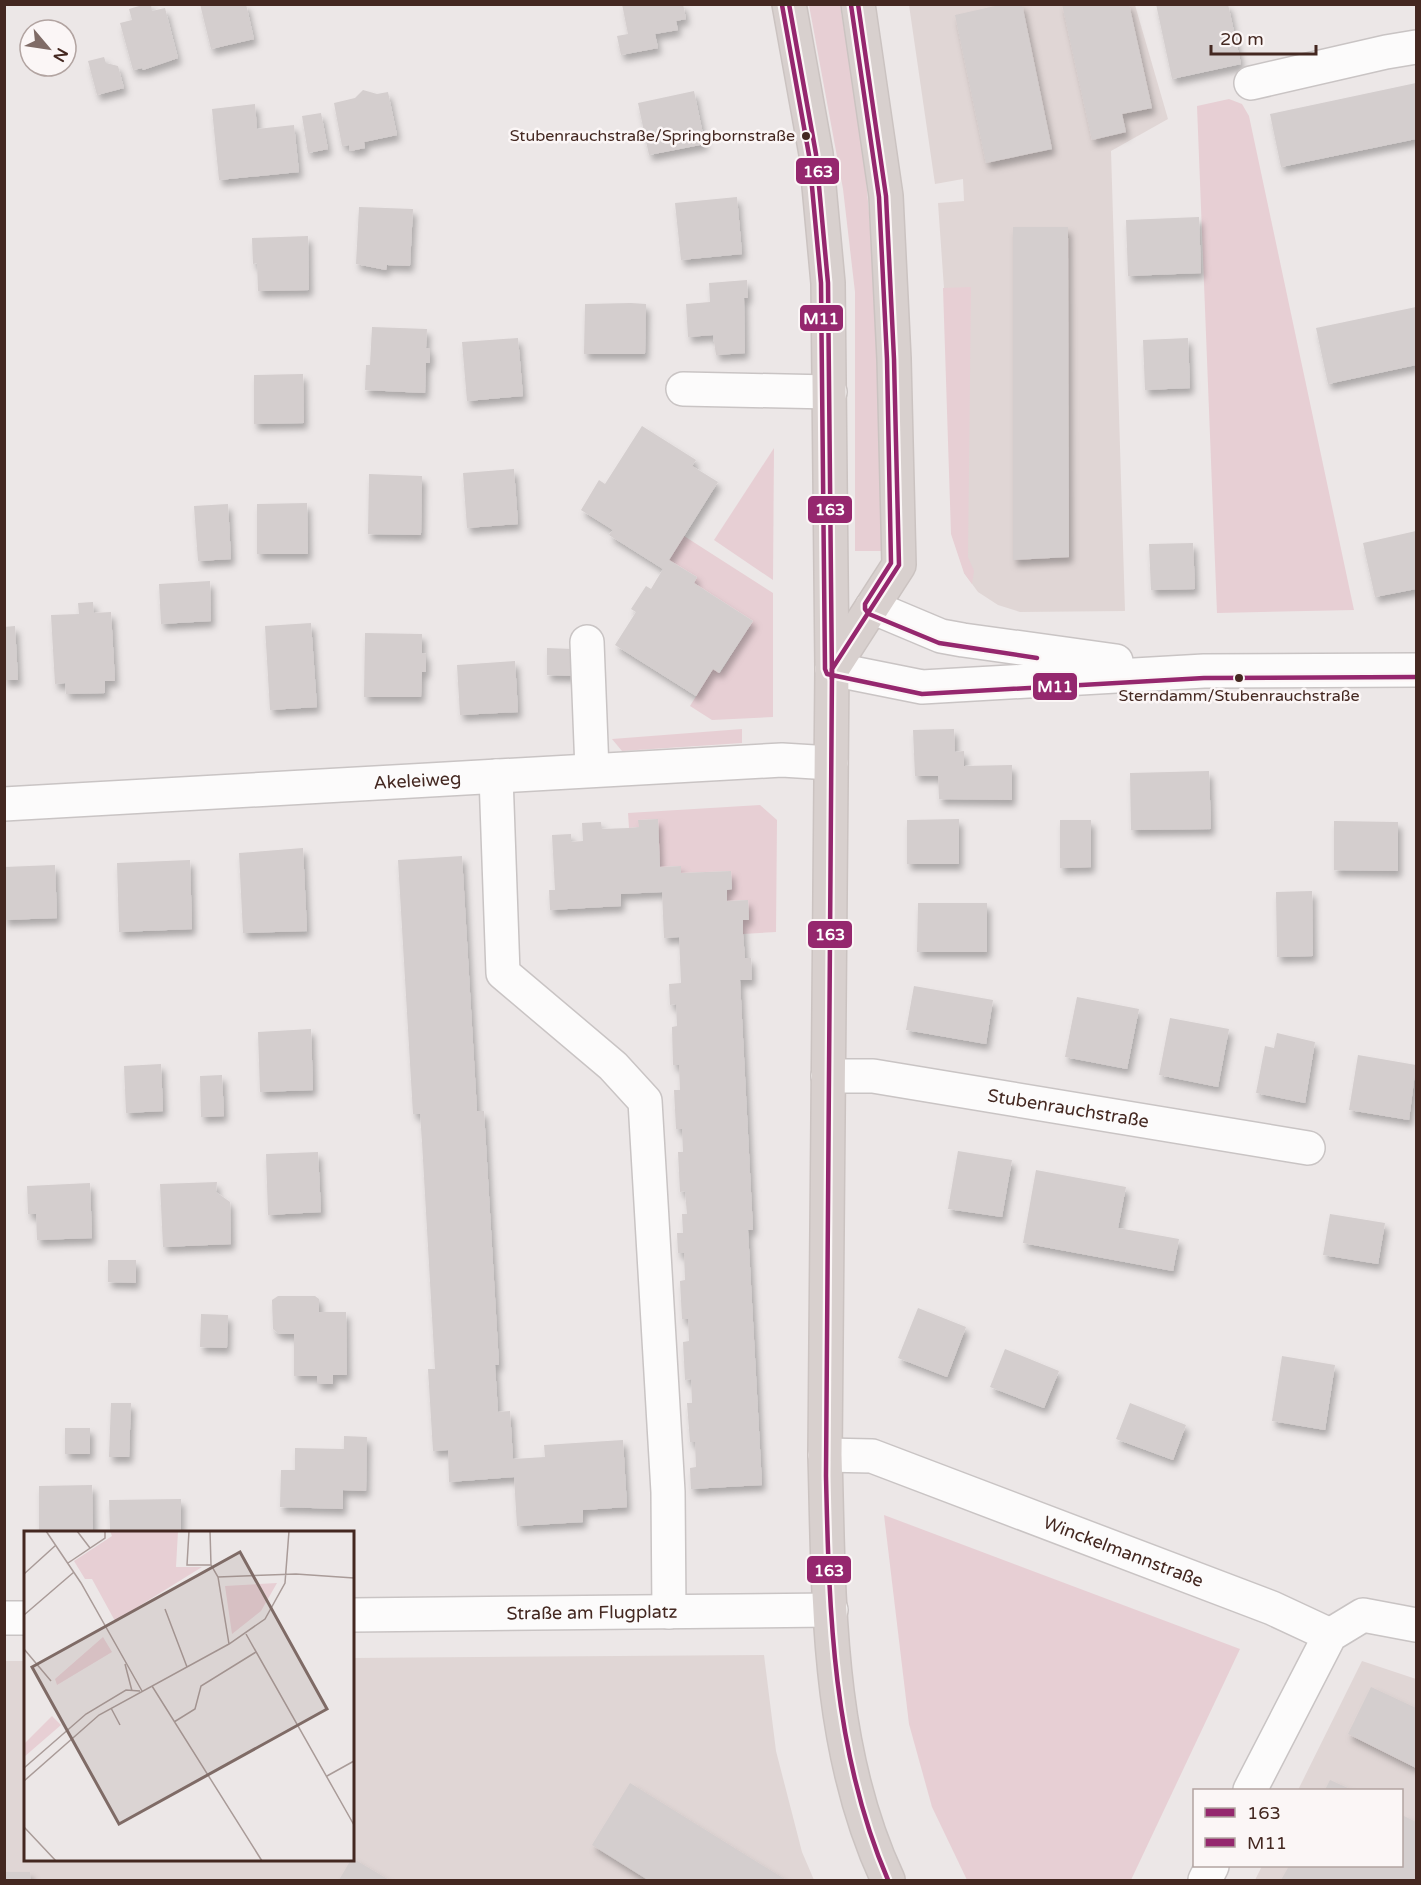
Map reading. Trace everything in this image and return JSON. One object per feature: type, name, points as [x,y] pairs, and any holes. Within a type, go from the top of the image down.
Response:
[{"type":"main road","points":[[789,4],[816,154],[828,283],[832,669],[825,1455],[831,1610],[844,1745],[858,1800],[888,1881]]},
{"type":"main road","points":[[832,669],[899,565],[886,196],[858,4]]},
{"type":"street","points":[[1251,83],[1416,47]]},
{"type":"street","points":[[683,389],[830,392]]},
{"type":"street","points":[[872,607],[942,636],[1204,671]]},
{"type":"street","points":[[587,642],[592,770]]},
{"type":"street","points":[[832,669],[922,687],[1204,671],[1416,670]]},
{"type":"street","name":"Akeleiweg","points":[[4,804],[782,760],[831,764]]},
{"type":"street","points":[[496,776],[503,973],[613,1066],[645,1101],[668,1491],[669,1612]]},
{"type":"street","name":"Stubenrauchstraße","points":[[828,1076],[873,1076],[1308,1148]]},
{"type":"street","name":"Winckelmannstraße","points":[[825,1455],[872,1456],[1272,1608],[1330,1635]]},
{"type":"street","name":"Straße am Flugplatz","points":[[354,1615],[831,1610]]},
{"type":"street","points":[[1251,1789],[1330,1635],[1363,1615],[1416,1626]]},
{"type":"street","points":[[4,1618],[24,1618]]},
{"type":"street","points":[[1205,1881],[1212,1867]]},
{"type":"shaded area","points":[[809,5],[840,5],[861,134],[872,255],[883,551],[855,551],[855,292],[843,189]]},
{"type":"shaded area","points":[[909,5],[1135,5],[1168,119],[1111,151],[1125,611],[1020,612],[998,605],[978,592],[964,573],[938,203],[964,201],[963,179],[935,184]]},
{"type":"shaded area","points":[[1229,99],[1242,104],[1249,116],[1354,610],[1217,613],[1197,106]]},
{"type":"shaded area","points":[[971,287],[968,557],[974,571],[972,584],[964,573],[951,534],[943,288]]},
{"type":"shaded area","points":[[774,448],[773,580],[714,540]]},
{"type":"shaded area","points":[[684,536],[773,593],[773,717],[712,720],[690,706],[713,669],[720,673],[753,621],[694,583],[697,577],[669,560]]},
{"type":"shaded area","points":[[742,729],[742,743],[622,751],[612,739]]},
{"type":"shaded area","points":[[760,805],[777,820],[776,932],[743,934],[743,920],[749,919],[748,900],[727,901],[727,890],[732,889],[731,871],[681,873],[680,866],[660,867],[658,819],[639,820],[639,827],[629,828],[628,813]]},
{"type":"shaded area","points":[[884,1515],[1240,1649],[1131,1880],[967,1880],[932,1807],[909,1724]]},
{"type":"shaded area","points":[[764,1655],[776,1751],[802,1852],[814,1880],[5,1880],[4,1661],[24,1661],[24,1861],[354,1861],[354,1658]]},
{"type":"shaded area","points":[[1362,1661],[1416,1679],[1416,1880],[1255,1880],[1262,1867],[1403,1867],[1403,1789],[1298,1789]]},
{"type":"building","points":[[151,4],[152,11],[165,8],[178,58],[143,70],[142,68],[133,70],[120,23],[132,20],[129,9]]},
{"type":"building","points":[[200,4],[246,4],[254,39],[211,49]]},
{"type":"building","points":[[622,4],[683,4],[686,19],[676,21],[678,30],[655,34],[658,48],[621,55],[617,36],[628,34]]},
{"type":"building","points":[[1004,4],[1022,4],[1052,149],[986,163],[955,15]]},
{"type":"building","points":[[1062,4],[1129,4],[1152,108],[1122,114],[1126,132],[1092,140]]},
{"type":"building","points":[[1156,4],[1228,4],[1241,64],[1172,79]]},
{"type":"building","points":[[104,57],[106,63],[118,66],[124,88],[97,95],[88,61]]},
{"type":"building","points":[[1416,83],[1416,139],[1281,167],[1270,114]]},
{"type":"building","points":[[363,90],[377,94],[388,92],[397,135],[364,142],[365,148],[350,151],[349,145],[342,146],[334,103],[355,98]]},
{"type":"building","points":[[694,91],[705,144],[649,155],[638,103]]},
{"type":"building","points":[[255,104],[257,129],[294,125],[299,172],[219,180],[212,109]]},
{"type":"building","points":[[321,113],[328,149],[308,153],[302,116]]},
{"type":"building","points":[[737,197],[742,254],[681,260],[675,203]]},
{"type":"building","points":[[359,207],[413,209],[410,266],[387,265],[386,270],[356,264]]},
{"type":"building","points":[[1199,217],[1201,273],[1128,276],[1126,220]]},
{"type":"building","points":[[1013,227],[1068,227],[1069,557],[1013,560]]},
{"type":"building","points":[[308,236],[309,290],[258,291],[257,263],[253,264],[252,238]]},
{"type":"building","points":[[747,280],[748,298],[744,298],[745,353],[716,355],[713,335],[688,337],[686,304],[710,302],[709,283]]},
{"type":"building","points":[[585,304],[646,304],[645,354],[584,354]]},
{"type":"building","points":[[1416,307],[1416,365],[1328,384],[1316,328]]},
{"type":"building","points":[[372,327],[427,329],[426,348],[430,348],[430,363],[426,363],[425,393],[365,390],[366,365],[370,365]]},
{"type":"building","points":[[518,338],[523,396],[467,401],[462,342]]},
{"type":"building","points":[[1188,338],[1190,388],[1145,390],[1143,340]]},
{"type":"building","points":[[303,374],[304,423],[254,424],[254,375]]},
{"type":"building","points":[[642,426],[696,460],[692,466],[718,482],[669,560],[697,577],[694,583],[753,621],[719,673],[713,669],[696,696],[615,645],[636,612],[631,609],[646,586],[651,589],[663,569],[609,535],[613,530],[581,510],[599,480],[605,484]]},
{"type":"building","points":[[514,469],[518,524],[467,528],[463,473]]},
{"type":"building","points":[[369,474],[422,476],[421,535],[368,534]]},
{"type":"building","points":[[307,503],[308,554],[257,554],[257,504]]},
{"type":"building","points":[[228,504],[231,559],[198,561],[194,506]]},
{"type":"building","points":[[1416,531],[1416,589],[1375,597],[1363,543]]},
{"type":"building","points":[[1193,543],[1195,589],[1151,590],[1149,544]]},
{"type":"building","points":[[210,581],[211,621],[161,624],[159,584]]},
{"type":"building","points":[[93,602],[94,613],[111,612],[115,681],[105,681],[105,693],[66,694],[65,683],[55,684],[51,615],[79,614],[78,603]]},
{"type":"building","points":[[311,623],[317,707],[270,710],[265,626]]},
{"type":"building","points":[[15,626],[18,680],[4,680],[4,627]]},
{"type":"building","points":[[365,633],[422,634],[422,653],[426,654],[426,672],[422,672],[421,697],[364,697]]},
{"type":"building","points":[[547,648],[573,649],[573,676],[547,675]]},
{"type":"building","points":[[515,661],[518,712],[460,715],[457,665]]},
{"type":"building","points":[[954,729],[955,752],[964,751],[964,766],[1012,765],[1012,800],[939,799],[938,776],[915,776],[913,730]]},
{"type":"building","points":[[1209,771],[1211,829],[1131,830],[1130,773]]},
{"type":"building","points":[[658,819],[660,867],[681,866],[681,873],[731,871],[732,889],[727,890],[727,901],[748,900],[749,920],[743,920],[743,934],[745,958],[751,958],[752,980],[740,980],[753,1230],[748,1230],[762,1485],[691,1489],[690,1468],[696,1467],[695,1442],[690,1442],[687,1403],[692,1403],[691,1379],[685,1380],[683,1342],[689,1341],[688,1319],[682,1319],[680,1281],[685,1280],[684,1253],[678,1253],[677,1233],[683,1233],[682,1214],[687,1214],[685,1191],[680,1192],[678,1152],[683,1152],[682,1129],[676,1129],[674,1090],[680,1090],[679,1065],[673,1065],[672,1027],[677,1026],[676,1004],[670,1005],[669,984],[681,983],[679,937],[664,938],[662,892],[621,894],[621,906],[550,910],[549,890],[555,890],[552,835],[571,834],[571,842],[583,841],[582,823],[601,822],[602,829],[629,828],[639,827],[638,820]]},
{"type":"building","points":[[959,819],[959,864],[907,864],[907,820]]},
{"type":"building","points":[[1060,820],[1091,820],[1091,867],[1060,868]]},
{"type":"building","points":[[1334,821],[1398,822],[1398,871],[1334,870]]},
{"type":"building","points":[[303,848],[307,931],[243,933],[239,853]]},
{"type":"building","points":[[462,856],[477,1111],[484,1111],[499,1365],[495,1365],[498,1412],[510,1411],[513,1459],[545,1457],[544,1445],[623,1440],[627,1507],[583,1510],[583,1522],[517,1526],[514,1477],[449,1482],[448,1450],[433,1451],[428,1369],[435,1369],[422,1142],[420,1114],[413,1114],[398,860]]},
{"type":"building","points":[[190,860],[192,929],[119,932],[117,863]]},
{"type":"building","points":[[55,865],[57,918],[4,920],[4,867]]},
{"type":"building","points":[[1312,891],[1313,956],[1277,957],[1276,892]]},
{"type":"building","points":[[918,903],[987,903],[987,952],[917,952]]},
{"type":"building","points":[[914,986],[993,1000],[986,1044],[906,1030]]},
{"type":"building","points":[[1077,997],[1139,1009],[1127,1069],[1065,1057]]},
{"type":"building","points":[[1170,1018],[1229,1029],[1218,1087],[1159,1075]]},
{"type":"building","points":[[311,1029],[313,1090],[260,1092],[258,1032]]},
{"type":"building","points":[[1277,1033],[1315,1042],[1305,1103],[1256,1093],[1265,1046],[1274,1048]]},
{"type":"building","points":[[1358,1055],[1416,1065],[1409,1120],[1349,1110]]},
{"type":"building","points":[[161,1064],[163,1111],[126,1113],[124,1066]]},
{"type":"building","points":[[222,1075],[224,1116],[201,1117],[200,1076]]},
{"type":"building","points":[[958,1151],[1012,1160],[1002,1217],[948,1209]]},
{"type":"building","points":[[318,1152],[321,1212],[268,1215],[266,1154]]},
{"type":"building","points":[[1036,1170],[1126,1187],[1118,1228],[1179,1239],[1173,1271],[1023,1243]]},
{"type":"building","points":[[217,1182],[216,1192],[230,1202],[231,1244],[163,1247],[160,1184]]},
{"type":"building","points":[[90,1183],[92,1238],[37,1240],[36,1214],[28,1214],[27,1186]]},
{"type":"building","points":[[1330,1214],[1385,1223],[1378,1264],[1323,1255]]},
{"type":"building","points":[[108,1260],[136,1260],[136,1283],[108,1282]]},
{"type":"building","points":[[278,1296],[315,1296],[319,1299],[319,1312],[346,1312],[347,1375],[333,1375],[333,1384],[317,1384],[317,1376],[294,1376],[294,1334],[279,1334],[273,1329],[272,1300]]},
{"type":"building","points":[[918,1308],[966,1327],[947,1377],[898,1358]]},
{"type":"building","points":[[201,1314],[228,1315],[227,1348],[200,1347]]},
{"type":"building","points":[[1005,1349],[1059,1371],[1044,1408],[990,1387]]},
{"type":"building","points":[[1282,1356],[1335,1365],[1325,1430],[1272,1421]]},
{"type":"building","points":[[111,1403],[131,1403],[129,1457],[109,1457]]},
{"type":"building","points":[[1130,1403],[1186,1425],[1173,1460],[1116,1439]]},
{"type":"building","points":[[65,1428],[90,1428],[90,1454],[65,1454]]},
{"type":"building","points":[[344,1436],[367,1437],[366,1491],[343,1490],[343,1509],[280,1507],[281,1470],[295,1470],[295,1448],[344,1449]]},
{"type":"building","points":[[92,1485],[93,1531],[39,1531],[39,1486]]},
{"type":"building","points":[[181,1499],[181,1531],[110,1531],[109,1500]]},
{"type":"building","points":[[1371,1687],[1416,1708],[1416,1768],[1348,1734]]},
{"type":"building","points":[[1330,1780],[1350,1789],[1326,1789]]},
{"type":"building","points":[[630,1783],[786,1880],[648,1880],[592,1845]]},
{"type":"building","points":[[1403,1816],[1416,1822],[1416,1880],[1281,1880],[1288,1867],[1403,1867]]},
{"type":"building","points":[[354,1859],[389,1880],[339,1880],[350,1861]]},
{"type":"building","points":[[4,1872],[30,1872],[31,1880],[4,1880]]},
{"type":"transit line","name":"163","points":[[789,4],[816,154],[828,283],[832,679]]},
{"type":"transit line","name":"163","points":[[858,4],[886,196],[894,359],[899,565],[832,669],[826,1476],[829,1579],[837,1681],[856,1782],[870,1832],[888,1880]]},
{"type":"transit line","name":"M11","points":[[782,5],[809,155],[821,283],[825,669],[827,674],[922,694],[1204,678],[1416,677]]},
{"type":"transit line","name":"M11","points":[[851,5],[879,197],[887,359],[891,563],[865,604],[865,609],[869,614],[939,643],[1037,658]]},
{"type":"place","name":"Stubenrauchstraße/Springbornstraße","points":[[806,136]]},
{"type":"place","name":"Sterndamm/Stubenrauchstraße","points":[[1239,678]]}]
